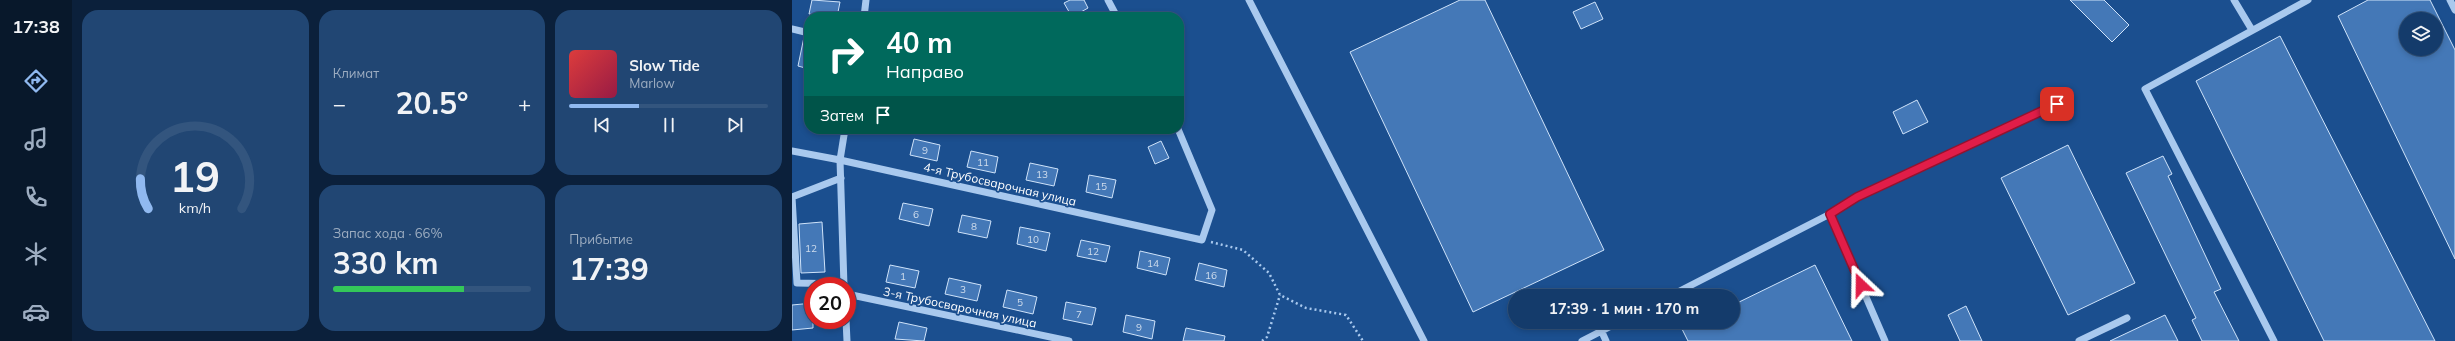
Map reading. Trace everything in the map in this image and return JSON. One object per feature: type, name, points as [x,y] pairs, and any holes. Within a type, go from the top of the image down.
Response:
[{"type":"street","points":[[865,12],[866,0]]},
{"type":"street","points":[[1108,0],[1114,12]]},
{"type":"street","points":[[1249,0],[1424,341]]},
{"type":"street","points":[[2234,0],[2252,30]]},
{"type":"street","points":[[2274,341],[2145,88],[2308,0]]},
{"type":"street","points":[[2450,0],[2455,10]]},
{"type":"street","points":[[792,29],[804,32]]},
{"type":"street","points":[[1684,289],[1830,214],[1857,197],[2057,104]]},
{"type":"street","points":[[844,134],[840,160],[844,277]]},
{"type":"street","points":[[1180,134],[1212,210],[1202,240]]},
{"type":"street","name":"4-я Трубосварочная улица","points":[[792,151],[840,160],[1202,240]]},
{"type":"street","points":[[804,283],[796,283],[792,198],[841,178]]},
{"type":"street","points":[[1830,214],[1885,341]]},
{"type":"street","name":"3-я Трубосварочная улица","points":[[856,296],[1069,341]]},
{"type":"street","points":[[2079,341],[2128,318]]},
{"type":"street","points":[[846,329],[847,341]]},
{"type":"street","points":[[1582,341],[1601,330],[1606,341]]},
{"type":"path","points":[[1202,240],[1243,250],[1269,274],[1280,295],[1306,308],[1346,316],[1363,341]]},
{"type":"path","points":[[1262,341],[1267,337],[1280,295]]},
{"type":"building","points":[[812,0],[840,2],[838,12],[809,12]]},
{"type":"building","points":[[1070,0],[1084,0],[1088,8],[1081,12],[1069,12],[1064,3]]},
{"type":"building","points":[[1460,0],[1485,0],[1604,250],[1522,289],[1508,289],[1508,295],[1473,312],[1350,52]]},
{"type":"building","points":[[2070,0],[2104,0],[2129,25],[2112,42]]},
{"type":"building","points":[[2368,0],[2430,0],[2436,12],[2399,12],[2399,56],[2443,56],[2443,26],[2455,50],[2455,259],[2338,16]]},
{"type":"building","points":[[1595,2],[1603,19],[1581,29],[1573,12]]},
{"type":"building","points":[[2280,36],[2435,341],[2324,341],[2196,81]]},
{"type":"building","points":[[804,37],[804,68],[798,66]]},
{"type":"building","points":[[1917,100],[1928,122],[1903,134],[1893,112]]},
{"type":"building","points":[[914,139],[940,145],[937,161],[910,155]]},
{"type":"building","points":[[1161,141],[1169,158],[1155,164],[1148,147]]},
{"type":"building","points":[[2068,145],[2135,283],[2068,315],[2001,178]]},
{"type":"building","points":[[971,151],[998,157],[995,173],[967,167]]},
{"type":"building","points":[[2163,156],[2172,174],[2168,176],[2221,289],[2214,292],[2239,341],[2202,341],[2192,320],[2196,318],[2126,173]]},
{"type":"building","points":[[1030,163],[1058,169],[1054,186],[1026,180]]},
{"type":"building","points":[[1089,175],[1116,180],[1112,198],[1086,192]]},
{"type":"building","points":[[903,203],[933,209],[929,226],[899,219]]},
{"type":"building","points":[[962,215],[991,221],[987,238],[958,232]]},
{"type":"building","points":[[822,222],[825,272],[801,273],[799,224]]},
{"type":"building","points":[[1020,227],[1050,233],[1046,251],[1017,244]]},
{"type":"building","points":[[1081,240],[1110,246],[1106,262],[1077,256]]},
{"type":"building","points":[[1140,251],[1170,258],[1166,275],[1137,268]]},
{"type":"building","points":[[1199,263],[1227,270],[1224,287],[1195,280]]},
{"type":"building","points":[[890,265],[919,271],[915,288],[886,282]]},
{"type":"building","points":[[1815,265],[1852,341],[1688,341],[1682,329],[1740,329],[1740,302]]},
{"type":"building","points":[[949,278],[981,285],[977,301],[945,294]]},
{"type":"building","points":[[1007,290],[1037,297],[1033,314],[1003,307]]},
{"type":"building","points":[[1066,302],[1096,308],[1092,325],[1063,319]]},
{"type":"building","points":[[804,304],[804,329],[792,330],[792,305]]},
{"type":"building","points":[[1966,306],[1982,341],[1960,341],[1948,315]]},
{"type":"building","points":[[1126,315],[1155,321],[1152,339],[1123,332]]},
{"type":"building","points":[[2165,315],[2178,341],[2110,341]]},
{"type":"building","points":[[899,322],[927,328],[924,341],[895,339]]},
{"type":"building","points":[[1186,328],[1225,336],[1224,341],[1183,341]]},
{"type":"route","points":[[1861,285],[1830,214],[1857,197],[2057,104]]}]
